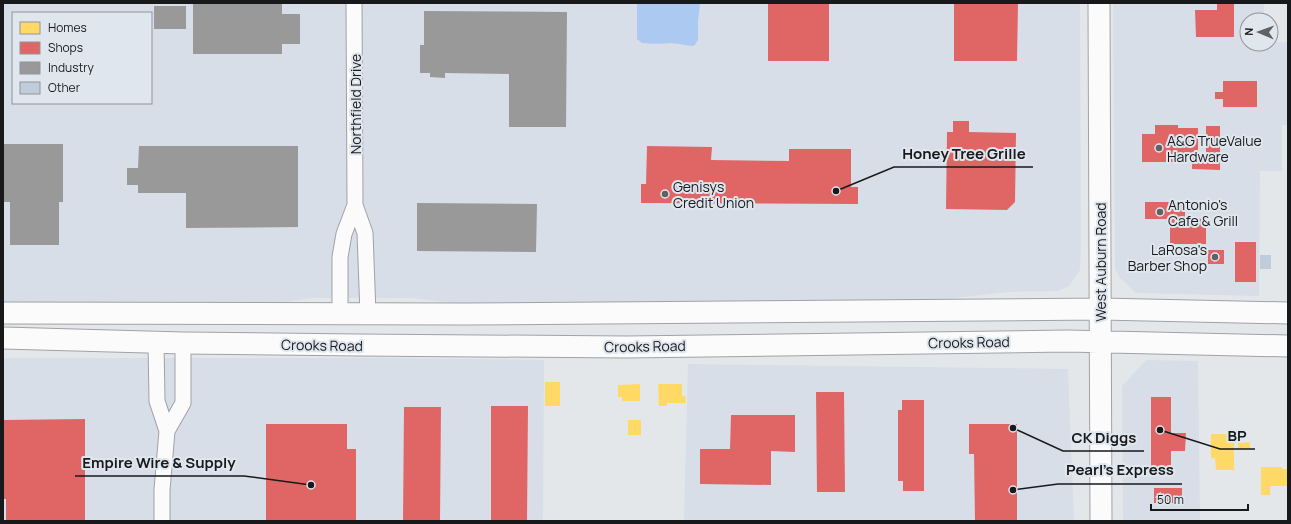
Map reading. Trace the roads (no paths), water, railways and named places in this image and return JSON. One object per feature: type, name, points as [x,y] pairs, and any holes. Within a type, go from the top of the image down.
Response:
[{"type":"main road","name":"West Auburn Road","points":[[1099,3],[1101,521]]},
{"type":"main road","points":[[1024,341],[1032,335],[1037,328],[1037,309]]},
{"type":"main road","points":[[3,313],[478,314],[1100,309],[1288,313]]},
{"type":"main road","points":[[1161,342],[1161,328],[1164,321],[1178,310]]},
{"type":"main road","points":[[745,345],[743,337],[744,329],[748,322],[768,312]]},
{"type":"main road","points":[[156,342],[157,333],[161,326],[170,320],[187,314]]},
{"type":"main road","points":[[338,345],[352,340],[362,332],[366,325],[368,314]]},
{"type":"main road","points":[[458,346],[456,338],[460,323],[467,318],[478,314]]},
{"type":"main road","name":"Crooks Road","points":[[3,338],[183,343],[458,346],[627,347],[1100,341],[1288,346]]},
{"type":"street","name":"Northfield Drive","points":[[354,3],[355,206],[365,234],[368,314]]},
{"type":"street","name":"Northfield Drive","points":[[340,314],[340,257],[344,234],[355,206]]},
{"type":"street","points":[[156,342],[157,402],[167,431],[162,490],[162,521]]},
{"type":"street","points":[[167,431],[183,403],[183,343]]},
{"type":"water","points":[[637,3],[700,3],[698,40],[694,46],[674,43],[642,43],[637,39]]},
{"type":"place","name":"A&G TrueValue Hardware","points":[[1159,148]]},
{"type":"place","name":"Honey Tree Grille","points":[[836,191]]},
{"type":"place","name":"Genisys Credit Union","points":[[665,194]]},
{"type":"place","name":"Antonio's Cafe & Grill","points":[[1160,212]]},
{"type":"place","name":"LaRosa's Barber Shop","points":[[1215,257]]},
{"type":"place","name":"CK Diggs","points":[[1013,428]]},
{"type":"place","name":"BP","points":[[1160,430]]},
{"type":"place","name":"Empire Wire & Supply","points":[[311,485]]},
{"type":"place","name":"Pearl's Express","points":[[1013,490]]}]
